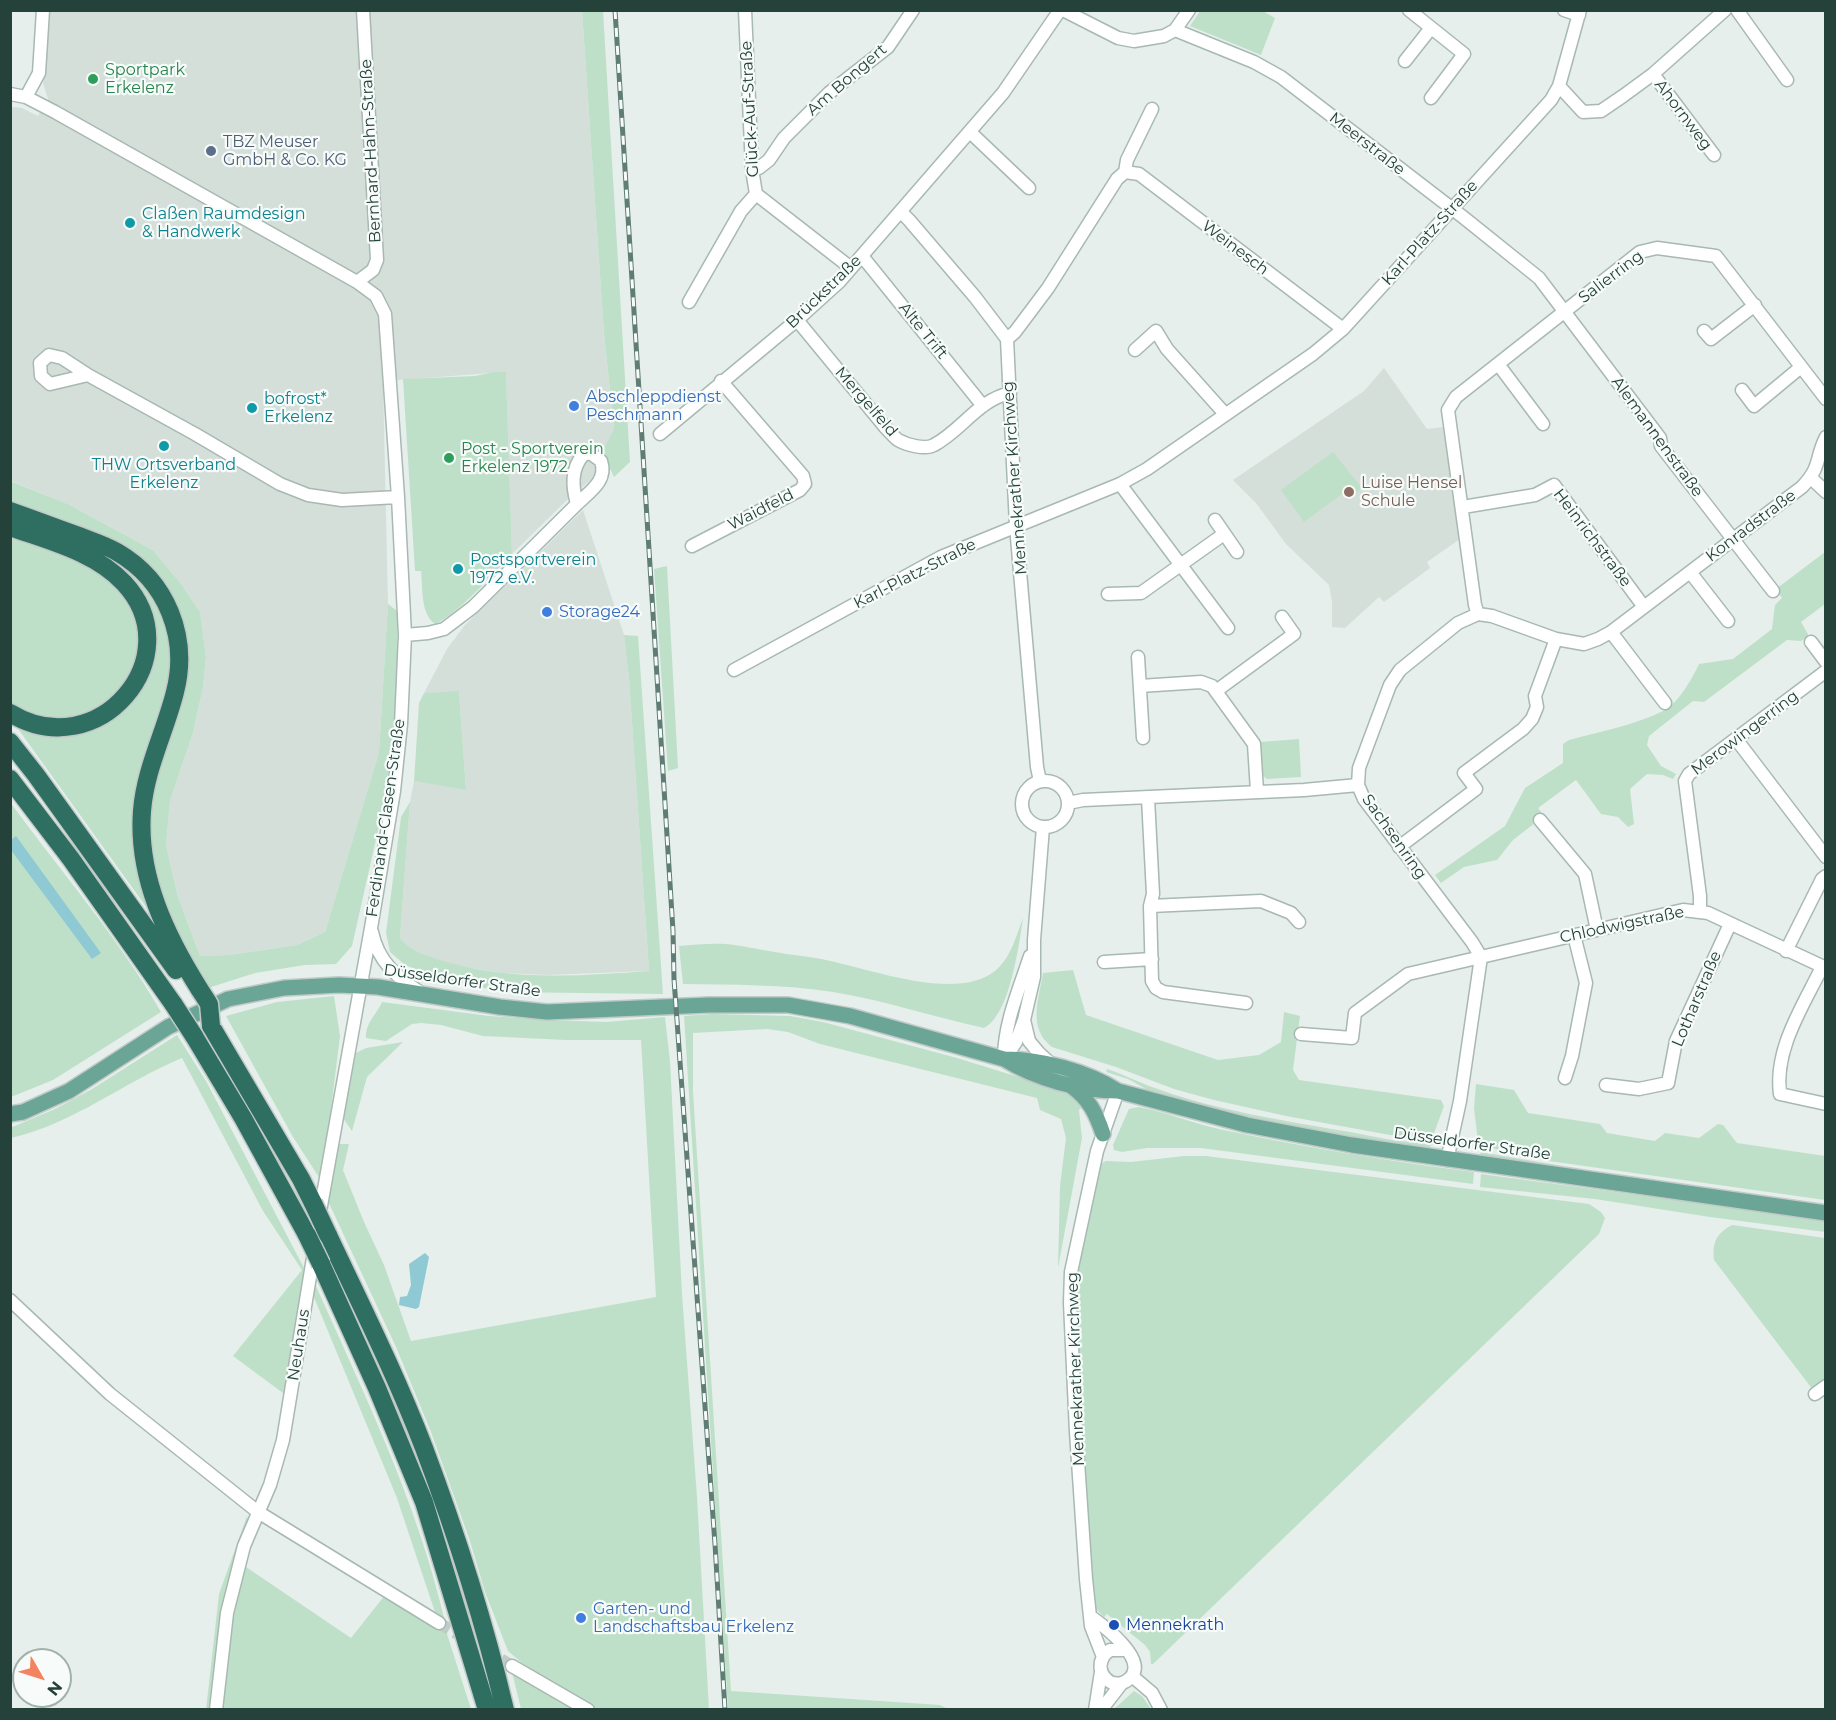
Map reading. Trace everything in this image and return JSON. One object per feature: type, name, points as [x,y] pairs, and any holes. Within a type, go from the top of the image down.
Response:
[{"type":"highway","points":[[10,511],[118,553],[146,575],[163,596],[170,610],[180,649],[179,675],[145,791],[141,819],[142,843],[150,889],[195,992]]},
{"type":"highway","points":[[10,527],[79,552],[110,571],[123,582],[136,601],[144,621],[147,641],[142,666],[132,687],[116,706],[99,718],[79,726],[60,728],[37,725],[10,713]]},
{"type":"highway","points":[[10,742],[158,944],[195,992],[209,1004],[211,1026],[301,1179],[376,1338],[423,1447],[470,1578],[505,1710]]},
{"type":"highway","points":[[10,779],[71,859],[174,1005],[243,1118],[307,1235],[377,1388],[424,1502],[487,1710]]},
{"type":"main road","name":"Düsseldorfer Straße","points":[[10,1114],[22,1112],[69,1091],[168,1027],[228,999],[284,988],[339,984],[547,1012],[708,1005],[788,1005],[850,1016],[1004,1059],[1026,1059],[1054,1066],[1101,1080],[1118,1091]]},
{"type":"main road","name":"Düsseldorfer Straße","points":[[1004,1059],[1023,1071],[1097,1091],[1118,1091],[1246,1125],[1352,1145],[1826,1213]]},
{"type":"main road","points":[[1069,1084],[1090,1103],[1097,1116],[1102,1134]]},
{"type":"street","points":[[26,97],[39,73],[43,10]]},
{"type":"street","name":"Bernhard-Hahn-Straße","points":[[357,282],[373,270],[377,260],[363,10]]},
{"type":"street","name":"Glück-Auf-Straße","points":[[745,10],[752,169],[756,194],[851,268]]},
{"type":"street","name":"Am Bongert","points":[[752,169],[759,168],[770,160],[784,138],[829,93],[888,47],[913,10]]},
{"type":"street","points":[[1061,10],[1126,40],[1134,41],[1164,36],[1175,30],[1189,10]]},
{"type":"street","name":"Brückstraße","points":[[660,434],[839,282],[1003,93],[1061,10]]},
{"type":"street","points":[[1409,10],[1464,54],[1431,98]]},
{"type":"street","points":[[1564,10],[1580,13]]},
{"type":"street","name":"Ahornweg","points":[[1559,86],[1583,112],[1601,111],[1653,74],[1725,10]]},
{"type":"street","points":[[1737,10],[1787,80]]},
{"type":"street","name":"Karl-Platz-Straße","points":[[734,670],[940,557],[1120,483],[1147,469],[1313,354],[1343,330],[1551,100],[1559,86],[1580,13]]},
{"type":"street","points":[[1405,61],[1431,28]]},
{"type":"street","name":"Meerstraße","points":[[1175,30],[1267,68],[1452,209],[1543,282]]},
{"type":"street","name":"Ahornweg","points":[[1653,74],[1714,155]]},
{"type":"street","name":"Ferdinand-Clasen-Straße","points":[[10,94],[26,97],[357,282],[376,296],[385,314],[405,635],[401,724],[394,791],[326,1175]]},
{"type":"street","points":[[901,212],[975,297],[1007,339],[1015,332],[1048,288],[1117,179],[1125,172],[1127,160],[1152,109]]},
{"type":"street","points":[[970,132],[1029,188]]},
{"type":"street","name":"Weinesch","points":[[1125,172],[1139,174],[1343,330]]},
{"type":"street","points":[[688,302],[741,211],[756,194]]},
{"type":"street","name":"Salierring","points":[[1478,614],[1448,410],[1455,397],[1640,252],[1657,248],[1716,256],[1826,399]]},
{"type":"street","name":"Alte Trift","points":[[862,256],[983,406]]},
{"type":"street","name":"Alemannenstraße","points":[[1543,282],[1660,438],[1661,446],[1773,591]]},
{"type":"street","points":[[1704,331],[1711,339],[1755,305]]},
{"type":"street","name":"Mergelfeld","points":[[797,320],[898,440],[919,447],[933,447],[983,406],[998,396],[1010,393]]},
{"type":"street","points":[[1135,350],[1156,331],[1167,350],[1225,414]]},
{"type":"street","name":"Mennekrather Kirchweg","points":[[1007,339],[1016,525],[1040,781]]},
{"type":"street","points":[[1498,364],[1543,424]]},
{"type":"street","points":[[1742,390],[1755,406],[1802,367]]},
{"type":"street","points":[[88,375],[280,484],[308,495],[342,500],[398,497]]},
{"type":"street","name":"Waidfeld","points":[[692,546],[800,490],[805,484],[803,476],[721,381]]},
{"type":"street","name":"Konradstraße","points":[[1478,614],[1492,616],[1556,639],[1584,644],[1598,639],[1611,632],[1802,487],[1817,466],[1826,437]]},
{"type":"street","name":"Konradstraße","points":[[1810,478],[1826,492]]},
{"type":"street","points":[[1120,483],[1228,628]]},
{"type":"street","name":"Heinrichstraße","points":[[1463,507],[1535,495],[1554,485],[1644,607]]},
{"type":"street","points":[[405,635],[444,629],[472,607],[577,504]]},
{"type":"street","points":[[1215,520],[1237,552]]},
{"type":"street","points":[[1108,594],[1141,593],[1224,534]]},
{"type":"street","name":"Konradstraße","points":[[1690,572],[1728,621]]},
{"type":"street","points":[[1358,785],[1359,768],[1390,685],[1396,675],[1414,657],[1458,623],[1478,614]]},
{"type":"street","points":[[1216,691],[1294,634],[1282,617]]},
{"type":"street","points":[[1611,632],[1665,703]]},
{"type":"street","points":[[1399,847],[1476,789],[1464,773],[1523,729],[1532,719],[1537,707],[1535,696],[1556,639]]},
{"type":"street","points":[[1811,642],[1826,662]]},
{"type":"street","points":[[1138,657],[1143,738]]},
{"type":"street","name":"Merowingerring","points":[[1700,912],[1700,896],[1685,781],[1689,774],[1826,671]]},
{"type":"street","points":[[1140,686],[1201,682],[1212,686],[1254,744],[1257,791]]},
{"type":"street","points":[[1736,739],[1826,857]]},
{"type":"street","points":[[1040,781],[1056,784],[1062,789],[1068,803],[1063,817],[1051,826],[1043,827],[1030,822],[1025,816],[1022,804],[1028,788],[1040,781]]},
{"type":"street","name":"Sachsenring","points":[[1068,803],[1083,800],[1304,790],[1358,785],[1364,799],[1481,957]]},
{"type":"street","points":[[1148,798],[1153,894],[1150,906],[1152,981],[1156,988],[1163,992],[1246,1003]]},
{"type":"street","points":[[1540,820],[1585,874],[1597,930]]},
{"type":"street","points":[[1004,1059],[1016,1042],[1024,1020],[1034,977],[1034,940],[1043,827]]},
{"type":"street","points":[[1786,951],[1822,879],[1826,876]]},
{"type":"street","points":[[1150,906],[1261,901],[1291,913],[1299,922]]},
{"type":"street","name":"Chlodwigstraße","points":[[1301,1034],[1352,1038],[1355,1013],[1408,974],[1683,910],[1708,913],[1824,968]]},
{"type":"street","name":"Lotharstraße","points":[[1606,1085],[1639,1089],[1668,1083],[1676,1041],[1730,924]]},
{"type":"street","name":"Ferdinand-Clasen-Straße","points":[[371,928],[375,947],[381,958],[396,975],[422,994]]},
{"type":"street","points":[[1565,1078],[1572,1056],[1586,983],[1574,935]]},
{"type":"street","points":[[1004,1059],[1004,1039],[1008,1023],[1034,940]]},
{"type":"street","points":[[1447,1160],[1460,1101],[1481,957]]},
{"type":"street","points":[[1104,962],[1152,959]]},
{"type":"street","points":[[1824,968],[1787,1037],[1778,1079],[1780,1094],[1826,1104]]},
{"type":"street","points":[[1024,1020],[1029,1041],[1054,1066]]},
{"type":"street","name":"Mennekrather Kirchweg","points":[[1101,1672],[1103,1657],[1089,1616],[1076,1432],[1071,1272],[1102,1134],[1118,1091]]},
{"type":"street","name":"Neuhaus","points":[[216,1710],[227,1613],[244,1546],[277,1464],[283,1440],[326,1175]]},
{"type":"street","points":[[10,1300],[110,1394],[258,1512],[439,1623]]},
{"type":"street","points":[[1815,1394],[1826,1386]]},
{"type":"street","points":[[1089,1616],[1118,1639],[1133,1657],[1135,1663],[1132,1676],[1122,1683],[1101,1710]]},
{"type":"street","points":[[1103,1657],[1107,1652],[1115,1649],[1126,1650]]},
{"type":"street","points":[[512,1666],[588,1710]]},
{"type":"street","points":[[1101,1672],[1107,1680],[1122,1683]]},
{"type":"street","points":[[1095,1710],[1101,1672]]},
{"type":"street","points":[[1132,1676],[1152,1693],[1161,1710]]},
{"type":"shaded area","points":[[49,11],[582,11],[604,334],[614,430],[602,451],[608,465],[565,502],[512,554],[506,372],[383,381],[388,604],[379,752],[325,932],[297,945],[229,955],[200,956],[178,897],[166,845],[170,801],[193,733],[203,688],[206,657],[200,612],[182,585],[153,550],[68,504],[11,481],[11,109],[13,107],[22,108],[38,116],[48,99],[43,83],[46,19]]},
{"type":"shaded area","name":"Luise Hensel Schule","points":[[1384,368],[1427,429],[1443,427],[1460,539],[1427,562],[1430,568],[1384,602],[1379,597],[1345,628],[1332,627],[1329,585],[1286,544],[1256,503],[1233,480],[1364,391]]},
{"type":"shaded area","points":[[583,510],[624,635],[649,971],[548,975],[503,973],[457,966],[407,948],[400,938],[410,802],[414,781],[466,789],[459,692],[424,693],[447,649],[464,626]]},
{"type":"green space","points":[[582,11],[603,11],[630,462],[614,477],[602,451],[614,429],[604,334]]},
{"type":"green space","points":[[1200,11],[1263,11],[1275,18],[1261,55],[1190,26]]},
{"type":"green space","name":"Post - Sportverein Erkelenz 1972","points":[[506,372],[512,554],[466,602],[435,624],[425,607],[421,571],[415,571],[403,379],[475,376]]},
{"type":"green space","points":[[1333,452],[1362,488],[1347,500],[1342,494],[1304,522],[1281,490]]},
{"type":"green space","points":[[10,481],[68,504],[153,550],[182,585],[200,612],[206,657],[203,688],[193,733],[170,801],[166,845],[178,897],[200,956],[229,955],[297,945],[325,932],[379,752],[388,604],[397,611],[397,688],[389,767],[379,826],[352,946],[336,964],[305,965],[255,973],[208,988],[173,919],[164,896],[152,848],[153,795],[162,758],[186,687],[188,669],[186,643],[164,586],[11,504]]},
{"type":"green space","points":[[10,532],[79,557],[122,588],[135,611],[141,634],[131,680],[95,714],[52,723],[11,706]]},
{"type":"green space","points":[[79,541],[131,567],[158,597],[177,661],[144,772],[157,922],[11,719],[21,723],[116,713],[153,629]]},
{"type":"green space","points":[[1825,552],[1825,604],[1801,622],[1809,636],[1801,641],[1787,640],[1704,702],[1693,701],[1649,736],[1647,745],[1661,766],[1676,774],[1673,779],[1663,775],[1647,774],[1630,789],[1634,824],[1628,827],[1618,817],[1601,814],[1576,780],[1538,808],[1544,816],[1513,840],[1497,860],[1464,867],[1441,883],[1435,875],[1505,826],[1525,788],[1563,763],[1563,744],[1569,740],[1641,720],[1669,708],[1693,677],[1699,664],[1733,659],[1772,629],[1775,605],[1782,598],[1776,589]]},
{"type":"green space","points":[[667,566],[678,768],[668,771],[654,569]]},
{"type":"green space","points":[[624,635],[638,636],[663,994],[503,992],[438,978],[405,965],[390,952],[386,933],[401,817],[410,802],[400,938],[407,945],[416,951],[461,966],[514,974],[568,975],[649,971]]},
{"type":"green space","points":[[459,691],[466,790],[414,781],[419,703],[424,693]]},
{"type":"green space","points":[[1299,739],[1301,777],[1267,779],[1261,774],[1260,742]]},
{"type":"green space","points":[[10,802],[108,931],[161,1012],[53,1080],[11,1097]]},
{"type":"green space","points":[[1023,918],[1016,961],[1007,995],[993,1021],[984,1028],[871,999],[814,989],[683,984],[679,946],[714,944],[738,945],[815,958],[910,980],[957,984],[978,980],[1001,966]]},
{"type":"green space","points":[[1073,970],[1086,1015],[1218,1060],[1259,1055],[1281,1042],[1284,1012],[1300,1016],[1293,1070],[1299,1080],[1441,1100],[1444,1106],[1433,1136],[1425,1138],[1390,1135],[1214,1100],[1174,1089],[1116,1067],[1052,1047],[1039,1031],[1037,1022],[1037,1003],[1043,973]]},
{"type":"green space","points":[[334,996],[340,1036],[322,1182],[293,1137],[226,1016],[277,1002]]},
{"type":"green space","points":[[382,1002],[489,1016],[551,1020],[606,1022],[665,1017],[670,1061],[682,1294],[709,1709],[593,1709],[522,1663],[508,1651],[485,1592],[470,1541],[431,1432],[396,1347],[327,1199],[339,1144],[349,1144],[343,1170],[384,1265],[411,1341],[656,1297],[641,1040],[566,1040],[483,1036],[441,1025],[421,1023],[412,1024],[386,1041],[366,1038],[369,1023]]},
{"type":"green space","points":[[713,1014],[790,1016],[823,1022],[957,1058],[1067,1092],[1086,1103],[1079,1110],[1082,1138],[1058,1268],[1060,1186],[1066,1138],[1061,1119],[1040,1110],[1037,1098],[820,1044],[788,1032],[767,1029],[693,1033],[693,1092],[731,1691],[940,1705],[948,1709],[728,1709],[684,1016]]},
{"type":"green space","points":[[177,1035],[206,1081],[304,1268],[287,1396],[233,1356],[302,1270],[263,1211],[182,1058],[56,1123],[11,1138],[10,1128],[55,1109],[92,1089]]},
{"type":"green space","points":[[403,1042],[367,1077],[352,1131],[343,1118],[356,1053],[366,1048]]},
{"type":"green space","points":[[1107,1069],[1181,1097],[1229,1109],[1393,1140],[1436,1142],[1429,1147],[1422,1147],[1348,1137],[1218,1110],[1153,1093],[1128,1079],[1106,1072]]},
{"type":"green space","points":[[1476,1084],[1514,1090],[1528,1113],[1600,1124],[1607,1133],[1655,1141],[1665,1133],[1699,1138],[1718,1124],[1723,1125],[1737,1143],[1825,1156],[1825,1200],[1549,1161],[1501,1151],[1478,1142],[1474,1108]]},
{"type":"green space","points":[[1139,1107],[1219,1129],[1282,1142],[1474,1172],[1473,1184],[1201,1148],[1147,1148],[1122,1152],[1114,1150],[1113,1145],[1129,1109]]},
{"type":"green space","points":[[1481,1152],[1614,1175],[1825,1204],[1825,1208],[1556,1169],[1480,1156]]},
{"type":"green space","points":[[1206,1156],[1589,1204],[1601,1212],[1605,1218],[1599,1234],[1151,1664],[1150,1652],[1145,1645],[1107,1614],[1104,1617],[1096,1609],[1092,1597],[1074,1297],[1079,1255],[1098,1165],[1106,1161],[1131,1162]]},
{"type":"green space","points":[[1481,1174],[1825,1220],[1825,1232],[1595,1199],[1480,1187]]},
{"type":"green space","points":[[1732,1225],[1825,1238],[1825,1380],[1813,1390],[1714,1260],[1717,1239]]},
{"type":"green space","points":[[316,1286],[404,1490],[433,1575],[444,1618],[436,1615],[397,1498],[313,1295]]},
{"type":"green space","points":[[247,1516],[248,1521],[227,1587],[212,1709],[206,1710],[219,1594]]},
{"type":"green space","points":[[243,1565],[351,1638],[385,1595],[446,1631],[471,1709],[222,1710],[231,1618]]},
{"type":"green space","points":[[512,1672],[580,1709],[521,1709]]},
{"type":"green space","points":[[1134,1691],[1142,1696],[1151,1709],[1114,1709]]},
{"type":"water","points":[[16,836],[101,953],[92,959],[11,850],[11,840]]},
{"type":"water","points":[[425,1253],[429,1257],[419,1307],[416,1309],[399,1305],[400,1297],[407,1296],[411,1285],[409,1264]]},
{"type":"tunnel","points":[[439,1623],[512,1666]]},
{"type":"railway","points":[[615,10],[673,931],[674,979],[725,1710]]},
{"type":"place","name":"Sportpark Erkelenz","points":[[93,79]]},
{"type":"place","name":"TBZ Meuser GmbH & Co. KG","points":[[211,151]]},
{"type":"place","name":"Claßen Raumdesign & Handwerk","points":[[130,223]]},
{"type":"place","name":"Abschleppdienst Peschmann","points":[[574,406]]},
{"type":"place","name":"bofrost* Erkelenz","points":[[252,408]]},
{"type":"place","name":"THW Ortsverband Erkelenz","points":[[164,446]]},
{"type":"place","name":"Post - Sportverein Erkelenz 1972","points":[[449,458]]},
{"type":"place","name":"Luise Hensel Schule","points":[[1349,492]]},
{"type":"place","name":"Postsportverein 1972 e.V.","points":[[458,569]]},
{"type":"place","name":"Storage24","points":[[547,612]]},
{"type":"place","name":"Garten- und Landschaftsbau Erkelenz","points":[[581,1618]]},
{"type":"place","name":"Mennekrath","points":[[1114,1625]]}]
